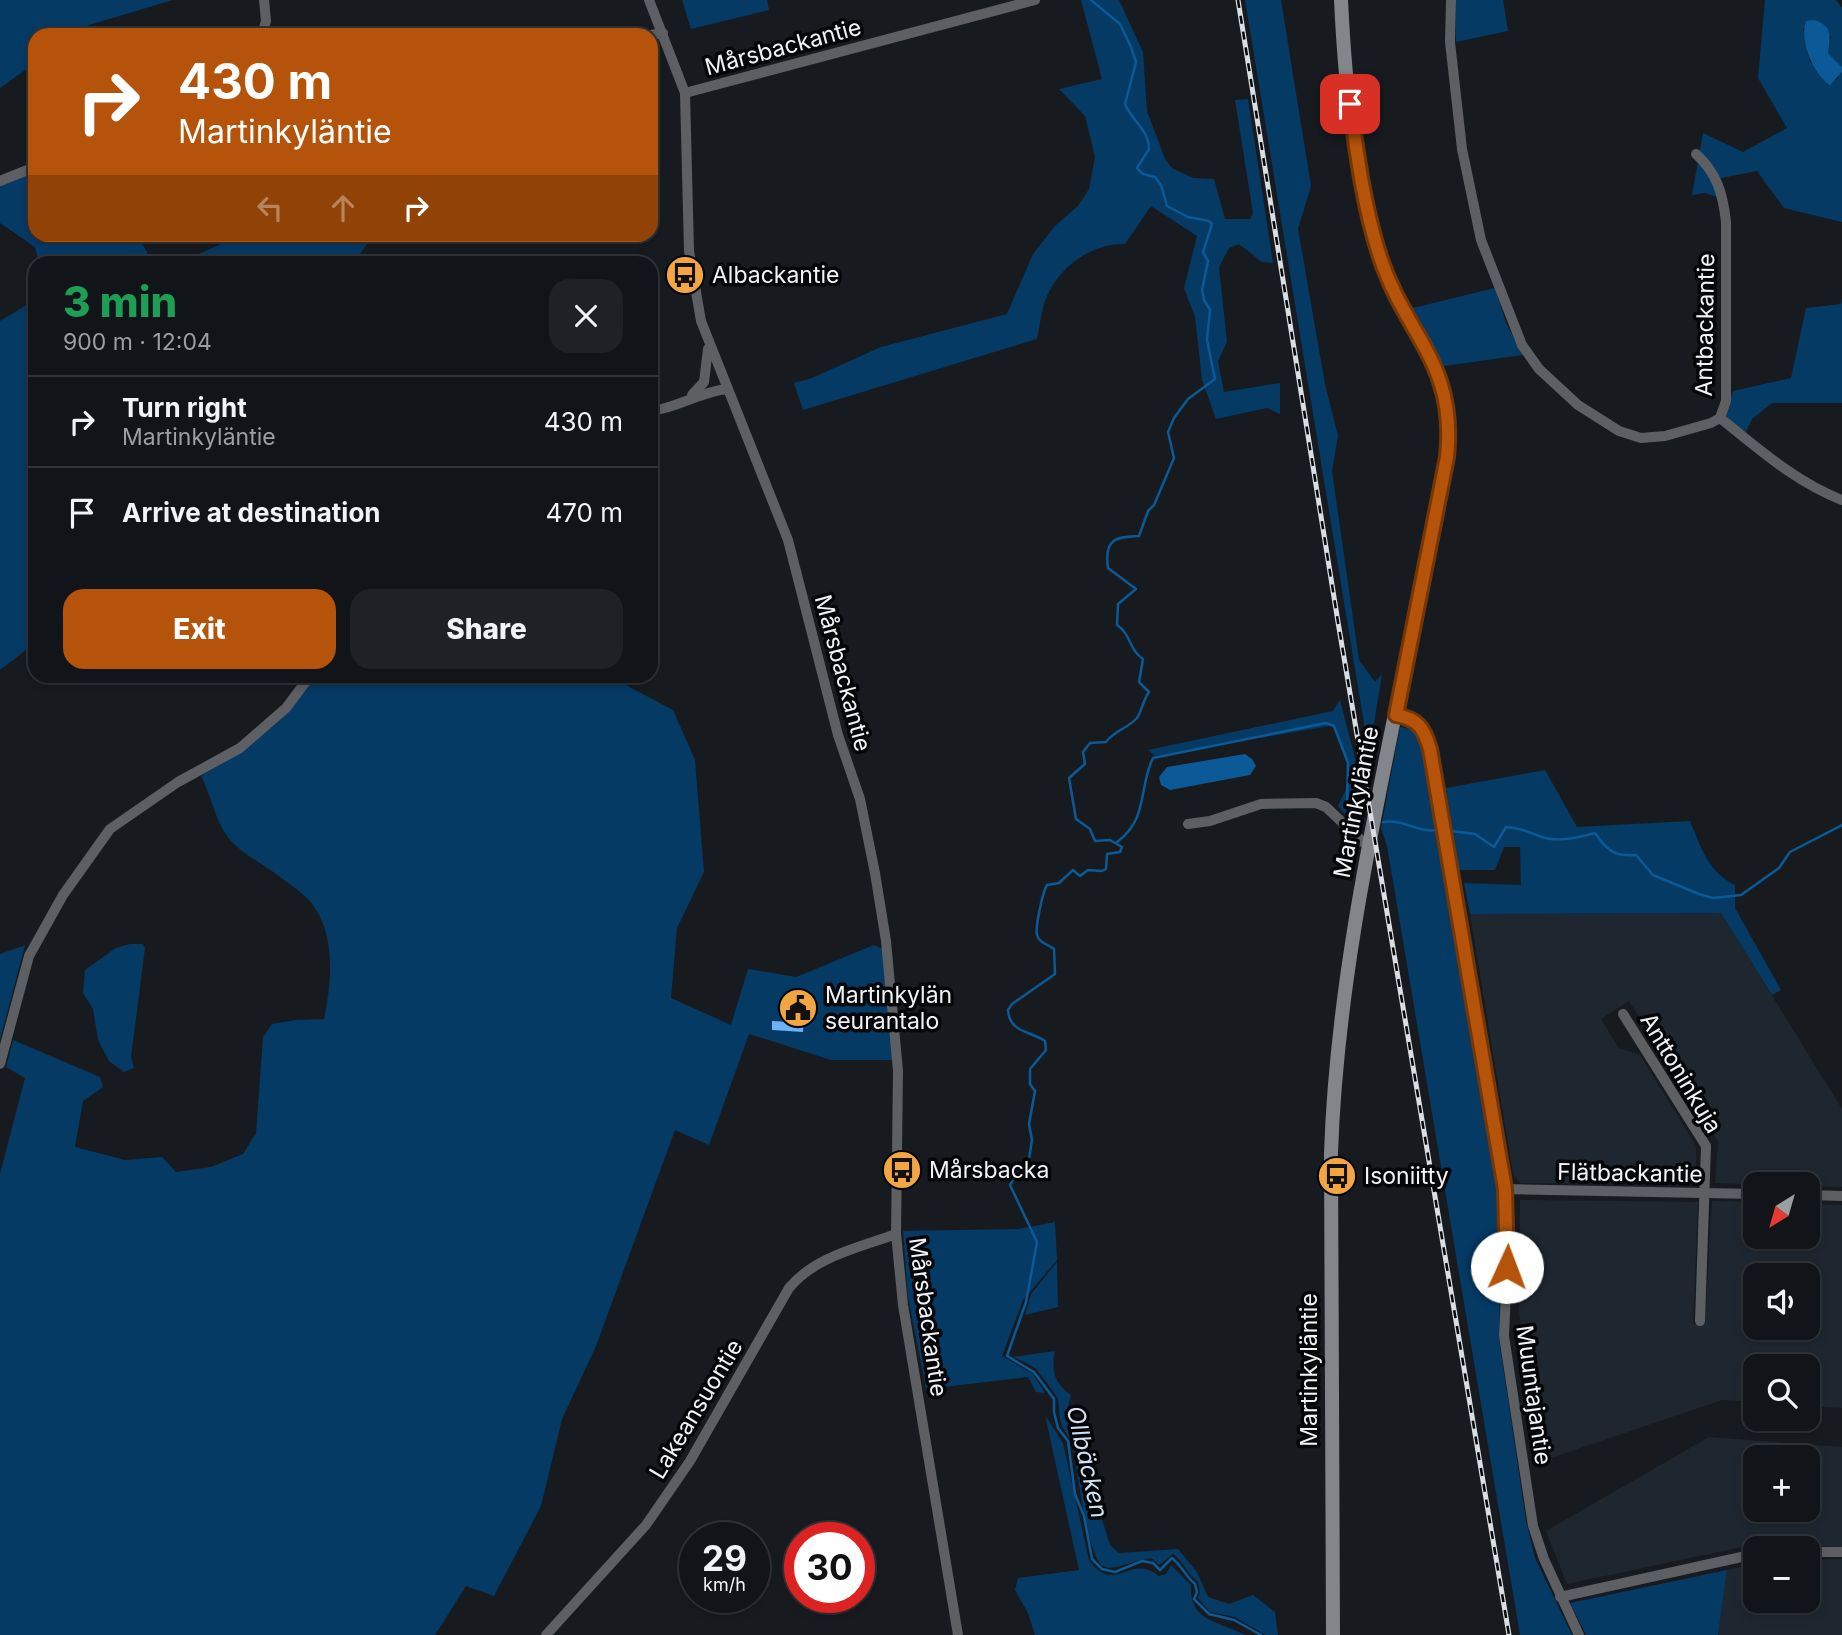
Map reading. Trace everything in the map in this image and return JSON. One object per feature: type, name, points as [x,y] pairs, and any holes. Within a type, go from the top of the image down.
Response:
[{"type":"street","points":[[264,0],[264,28]]},
{"type":"street","points":[[649,0],[685,93]]},
{"type":"street","name":"Mårsbackantie","points":[[958,1635],[903,1305],[896,1234],[898,1071],[886,941],[875,873],[860,799],[838,735],[788,540],[709,345],[691,275],[685,93],[1035,0]]},
{"type":"street","name":"Martinkyläntie","points":[[1333,1635],[1331,1153],[1334,1080],[1343,997],[1370,844],[1447,457],[1449,414],[1437,369],[1391,284],[1372,225],[1352,122],[1341,0]]},
{"type":"street","name":"Antbackantie","points":[[1451,0],[1450,42],[1462,149],[1481,240],[1522,345],[1539,369],[1565,395],[1601,421],[1619,431],[1641,438],[1665,436],[1711,423],[1720,418],[1726,401],[1724,199],[1716,178],[1696,154]]},
{"type":"street","points":[[658,34],[663,33]]},
{"type":"street","points":[[0,181],[28,170]]},
{"type":"street","points":[[690,398],[704,382],[709,345]]},
{"type":"street","points":[[658,410],[707,391],[727,389]]},
{"type":"street","points":[[1720,418],[1774,463],[1842,500]]},
{"type":"street","points":[[0,1064],[29,956],[63,895],[110,829],[178,782],[240,748],[286,708],[305,683]]},
{"type":"street","name":"Muuntajantie","points":[[1396,715],[1408,717],[1422,726],[1430,749],[1505,1189],[1508,1246],[1504,1309],[1507,1367],[1534,1526],[1560,1597],[1580,1635]]},
{"type":"street","points":[[1188,824],[1210,821],[1261,804],[1316,803],[1326,807],[1363,842],[1370,844]]},
{"type":"street","name":"Anttoninkuja","points":[[1623,1014],[1706,1146],[1700,1321]]},
{"type":"street","name":"Flätbackantie","points":[[1505,1189],[1743,1194]]},
{"type":"street","points":[[1820,1195],[1842,1196]]},
{"type":"street","name":"Lakeansuontie","points":[[545,1635],[646,1525],[690,1461],[789,1288],[801,1274],[819,1262],[896,1234]]},
{"type":"street","points":[[1820,1552],[1842,1552]]},
{"type":"street","points":[[1560,1597],[1743,1557]]},
{"type":"shaded area","points":[[0,0],[173,0],[85,28],[28,28],[28,68],[0,88]]},
{"type":"shaded area","points":[[682,0],[767,0],[769,10],[691,29]]},
{"type":"shaded area","points":[[1081,0],[1119,0],[1143,52],[1147,111],[1165,159],[1172,168],[1193,178],[1214,179],[1225,219],[1250,219],[1253,213],[1235,100],[1248,99],[1273,263],[1262,262],[1239,244],[1229,248],[1219,267],[1227,342],[1218,361],[1224,392],[1280,383],[1280,414],[1267,408],[1216,419],[1202,380],[1195,317],[1184,288],[1197,236],[1151,206],[1125,244],[1112,245],[1088,253],[1058,278],[1045,301],[1037,339],[803,410],[794,383],[812,378],[881,347],[1007,314],[1033,254],[1055,226],[1078,206],[1089,189],[1095,157],[1085,116],[1059,89],[1102,79]]},
{"type":"shaded area","points":[[1245,0],[1281,0],[1311,186],[1298,229],[1325,384],[1338,436],[1332,471],[1359,660],[1375,682],[1382,674],[1369,754]]},
{"type":"shaded area","points":[[1456,0],[1503,0],[1508,31],[1456,42]]},
{"type":"shaded area","points":[[1765,0],[1836,0],[1842,8],[1842,67],[1828,53],[1831,36],[1803,28],[1810,62],[1836,80],[1842,72],[1842,222],[1784,208],[1757,171],[1721,178],[1716,184],[1720,198],[1705,193],[1692,195],[1703,133],[1743,152],[1787,128],[1758,78]]},
{"type":"shaded area","points":[[1814,20],[1827,28],[1830,37],[1828,53],[1842,67],[1842,72],[1830,85],[1818,73],[1806,47],[1806,21]]},
{"type":"shaded area","points":[[28,169],[28,242],[142,242],[149,256],[37,256],[35,247],[0,223],[0,181]]},
{"type":"shaded area","points":[[225,242],[369,242],[358,256],[194,256]]},
{"type":"shaded area","points":[[1495,288],[1506,323],[1523,355],[1444,366],[1413,308]]},
{"type":"shaded area","points":[[1842,298],[1842,403],[1772,403],[1752,419],[1745,434],[1730,422],[1726,415],[1733,391],[1791,378],[1806,308],[1841,304]]},
{"type":"shaded area","points":[[28,304],[28,648],[0,670],[0,321]]},
{"type":"shaded area","points":[[307,683],[622,683],[673,710],[695,760],[704,872],[677,928],[671,998],[731,1025],[748,969],[796,977],[874,945],[883,949],[893,1060],[831,1060],[749,1034],[709,1145],[675,1130],[596,1346],[562,1419],[541,1506],[494,1596],[466,1586],[435,1635],[0,1635],[0,1174],[25,1078],[6,1067],[13,1040],[100,1077],[103,1087],[83,1101],[75,1147],[125,1160],[162,1157],[176,1172],[211,1167],[243,1154],[256,1133],[263,1037],[272,1024],[324,1019],[330,955],[323,924],[316,910],[299,891],[233,843],[218,820],[201,776],[229,758]]},
{"type":"shaded area","points":[[1340,700],[1361,781],[1352,792],[1356,828],[1338,806],[1352,777],[1335,725],[1155,756],[1148,750],[1333,711]]},
{"type":"shaded area","points":[[1400,727],[1410,729],[1420,736],[1501,1209],[1499,1339],[1526,1521],[1535,1558],[1572,1635],[1520,1635],[1387,846],[1381,828]]},
{"type":"shaded area","points":[[1245,754],[1256,766],[1250,775],[1170,790],[1161,785],[1159,777],[1167,767]]},
{"type":"shaded area","points":[[1545,770],[1577,827],[1690,821],[1712,866],[1735,885],[1735,908],[1781,990],[1772,995],[1721,913],[1470,914],[1464,883],[1521,885],[1520,847],[1504,847],[1495,870],[1459,870],[1446,788]]},
{"type":"shaded area","points":[[1721,913],[1842,1109],[1842,1187],[1820,1186],[1820,1172],[1743,1172],[1743,1184],[1715,1183],[1718,1142],[1629,1001],[1601,1019],[1619,1048],[1640,1055],[1696,1146],[1696,1184],[1520,1183],[1513,1174],[1470,914]]},
{"type":"shaded area","points":[[143,944],[145,948],[131,1057],[134,1068],[124,1072],[109,1061],[98,1040],[93,1009],[83,993],[85,970],[116,948]]},
{"type":"shaded area","points":[[25,945],[0,1040],[0,954]]},
{"type":"shaded area","points":[[1520,1200],[1698,1202],[1693,1324],[1705,1324],[1712,1201],[1743,1202],[1743,1250],[1820,1250],[1820,1204],[1842,1205],[1842,1408],[1820,1407],[1820,1354],[1743,1354],[1743,1401],[1722,1400],[1539,1462],[1519,1311]]},
{"type":"shaded area","points":[[1055,1222],[1057,1260],[1023,1300],[1002,1356],[1033,1374],[1045,1393],[1036,1392],[1028,1377],[926,1389],[908,1297],[903,1231],[1019,1229]]},
{"type":"shaded area","points":[[1057,1262],[1058,1307],[1025,1315],[1031,1294]]},
{"type":"shaded area","points":[[1055,1351],[1055,1376],[1071,1395],[1067,1411],[1068,1422],[1075,1434],[1110,1545],[1119,1553],[1178,1549],[1197,1572],[1208,1597],[1229,1604],[1253,1595],[1275,1612],[1278,1635],[1265,1635],[1235,1617],[1210,1612],[1198,1598],[1198,1582],[1173,1554],[1159,1565],[1153,1559],[1147,1559],[1114,1568],[1103,1566],[1097,1559],[1087,1529],[1072,1444],[1061,1422],[1058,1399],[1036,1369],[1013,1357]]},
{"type":"shaded area","points":[[1045,1415],[1063,1443],[1089,1560],[1098,1570],[1115,1575],[1139,1568],[1159,1576],[1166,1574],[1171,1565],[1191,1585],[1192,1597],[1200,1613],[1245,1635],[1035,1635],[1028,1613],[1015,1590],[1018,1578],[1079,1570]]},
{"type":"shaded area","points":[[1709,1437],[1815,1445],[1743,1445],[1743,1522],[1820,1522],[1820,1445],[1842,1447],[1842,1547],[1820,1547],[1820,1536],[1743,1536],[1743,1547],[1567,1584],[1546,1531]]},
{"type":"shaded area","points":[[1842,1559],[1842,1635],[1718,1635],[1727,1570],[1743,1567],[1743,1613],[1820,1613],[1820,1560]]},
{"type":"shaded area","points":[[1727,1570],[1718,1635],[1586,1635],[1570,1603]]},
{"type":"building","name":"Martinkylän seurantalo","points":[[792,995],[805,995],[803,1032],[772,1030],[772,1021],[791,1022]]},
{"type":"waterway","name":"Ollbäcken","points":[[1091,0],[1120,24],[1136,62],[1125,104],[1146,136],[1149,149],[1137,168],[1143,174],[1155,177],[1161,185],[1167,206],[1188,217],[1212,224],[1203,252],[1208,261],[1202,290],[1210,310],[1207,340],[1215,379],[1188,399],[1174,418],[1168,432],[1174,458],[1139,536],[1113,541],[1108,551],[1108,568],[1136,589],[1118,604],[1117,625],[1143,659],[1139,682],[1149,692],[1137,718],[1106,742],[1090,743],[1083,752],[1085,764],[1069,778],[1076,819],[1090,829],[1095,841],[1110,840],[1122,847],[1120,852],[1107,854],[1106,869],[1088,870],[1080,876],[1073,870],[1059,883],[1047,885],[1043,894],[1037,935],[1042,942],[1054,949],[1055,974],[1012,1004],[1008,1010],[1012,1023],[1045,1041],[1046,1050],[1030,1069],[1030,1084],[1035,1091],[1029,1124],[1032,1140],[1029,1159],[1010,1185],[1037,1242],[1026,1302],[1007,1356],[1034,1372],[1054,1399],[1058,1428],[1068,1441],[1075,1494],[1084,1516],[1092,1559],[1102,1569],[1115,1572],[1142,1561],[1153,1563],[1160,1570],[1172,1558],[1195,1584],[1197,1592],[1194,1599],[1209,1614],[1234,1620],[1261,1635]]},
{"type":"waterway","points":[[1117,842],[1134,823],[1153,758],[1326,723],[1334,726],[1348,763],[1347,803],[1353,818]]},
{"type":"waterway","points":[[1383,822],[1398,822],[1424,830],[1437,830]]},
{"type":"waterway","points":[[1452,831],[1475,834],[1494,847],[1506,827],[1552,839],[1595,833],[1612,851],[1622,855],[1636,855],[1653,875],[1713,898],[1741,895],[1779,868],[1790,852],[1842,825]]},
{"type":"railway","points":[[1238,0],[1338,622],[1509,1635]]},
{"type":"place","name":"Albackantie","points":[[685,275]]},
{"type":"place","name":"Martinkylän seurantalo","points":[[798,1008]]},
{"type":"place","name":"Mårsbacka","points":[[902,1170]]},
{"type":"place","name":"Isoniitty","points":[[1337,1176]]},
{"type":"route","points":[[1350,104],[1356,149],[1380,257],[1391,284],[1437,369],[1449,414],[1447,457],[1396,715],[1408,717],[1422,726],[1430,749],[1505,1189],[1507,1267]]}]
